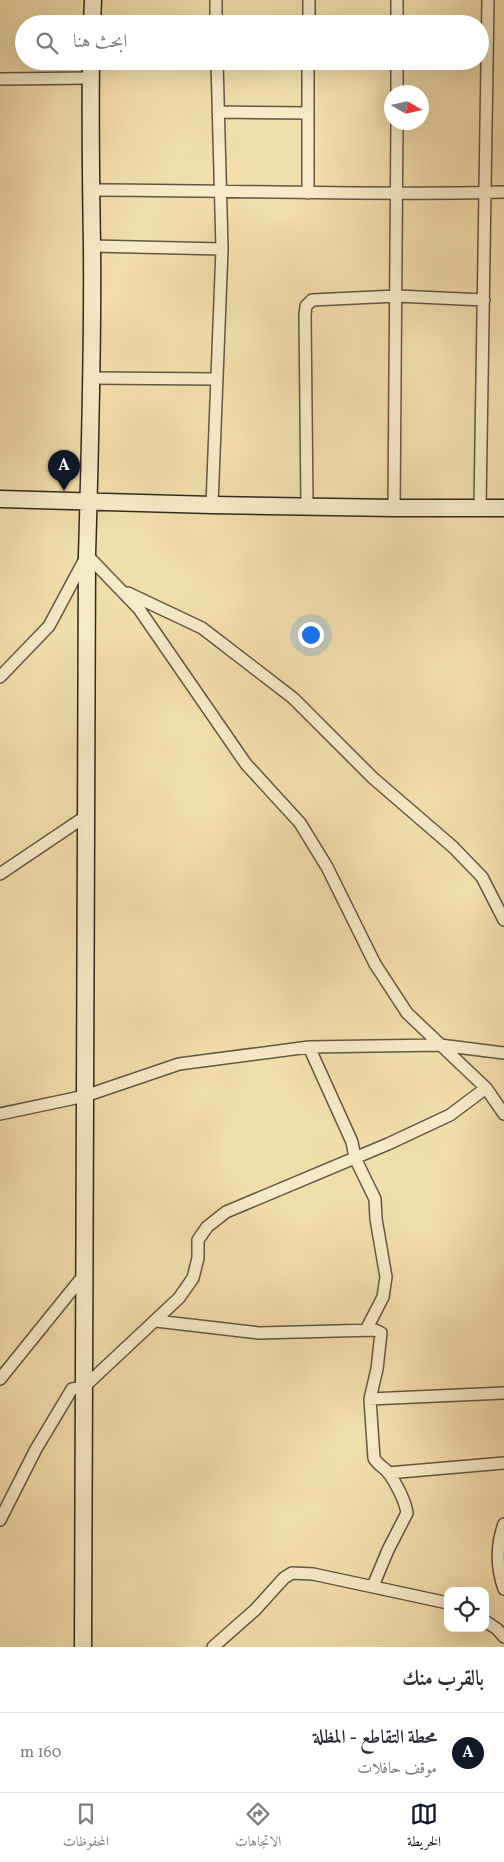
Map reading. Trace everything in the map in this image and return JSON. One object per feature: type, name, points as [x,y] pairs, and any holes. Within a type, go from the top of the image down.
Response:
[{"type":"street","points":[[92,15],[93,0]]},
{"type":"street","points":[[216,0],[216,15]]},
{"type":"street","points":[[308,15],[309,0]]},
{"type":"street","points":[[397,0],[397,15]]},
{"type":"street","points":[[488,0],[488,15]]},
{"type":"street","points":[[83,1647],[87,555],[92,378],[91,70]]},
{"type":"street","points":[[212,505],[222,249],[217,70]]},
{"type":"street","points":[[308,70],[308,193]]},
{"type":"street","points":[[397,70],[397,85]]},
{"type":"street","points":[[480,507],[487,70]]},
{"type":"street","points":[[0,79],[91,78]]},
{"type":"street","points":[[218,112],[308,113]]},
{"type":"street","points":[[394,508],[397,130]]},
{"type":"street","points":[[90,190],[220,190],[308,193],[504,192]]},
{"type":"street","points":[[92,246],[222,249]]},
{"type":"street","points":[[307,506],[306,306],[312,300],[397,296],[484,300]]},
{"type":"street","points":[[92,378],[217,379]]},
{"type":"street","points":[[0,499],[212,505],[504,508]]},
{"type":"street","points":[[87,555],[139,609],[246,764],[300,823],[327,867],[376,964],[407,1013],[486,1088],[504,1114]]},
{"type":"street","points":[[0,677],[49,626],[87,555]]},
{"type":"street","points":[[121,590],[202,628],[293,698],[373,778],[454,847],[482,877],[504,920]]},
{"type":"street","points":[[0,874],[86,816]]},
{"type":"street","points":[[0,1114],[85,1096],[179,1064],[309,1047],[440,1045],[504,1053]]},
{"type":"street","points":[[309,1047],[352,1142],[355,1158],[375,1199],[376,1219],[386,1278],[383,1297],[366,1330]]},
{"type":"street","points":[[0,1520],[36,1449],[72,1389],[84,1387],[179,1298],[193,1278],[198,1258],[198,1240],[207,1227],[226,1212],[355,1158],[450,1114],[486,1088]]},
{"type":"street","points":[[0,1379],[84,1275]]},
{"type":"street","points":[[156,1321],[259,1333],[366,1330],[375,1330],[381,1333],[382,1340],[378,1369],[370,1399],[374,1458],[388,1473],[400,1494],[407,1513],[388,1550],[373,1586]]},
{"type":"street","points":[[370,1399],[504,1394]]},
{"type":"street","points":[[388,1473],[504,1463]]},
{"type":"street","points":[[504,1524],[498,1544],[497,1557],[504,1589]]},
{"type":"street","points":[[214,1647],[255,1610],[284,1578],[292,1573],[314,1574],[444,1602]]},
{"type":"street","points":[[489,1624],[497,1629],[504,1637]]},
{"type":"place","name":"محطة التقاطع - المظلة","points":[[64,491]]}]
